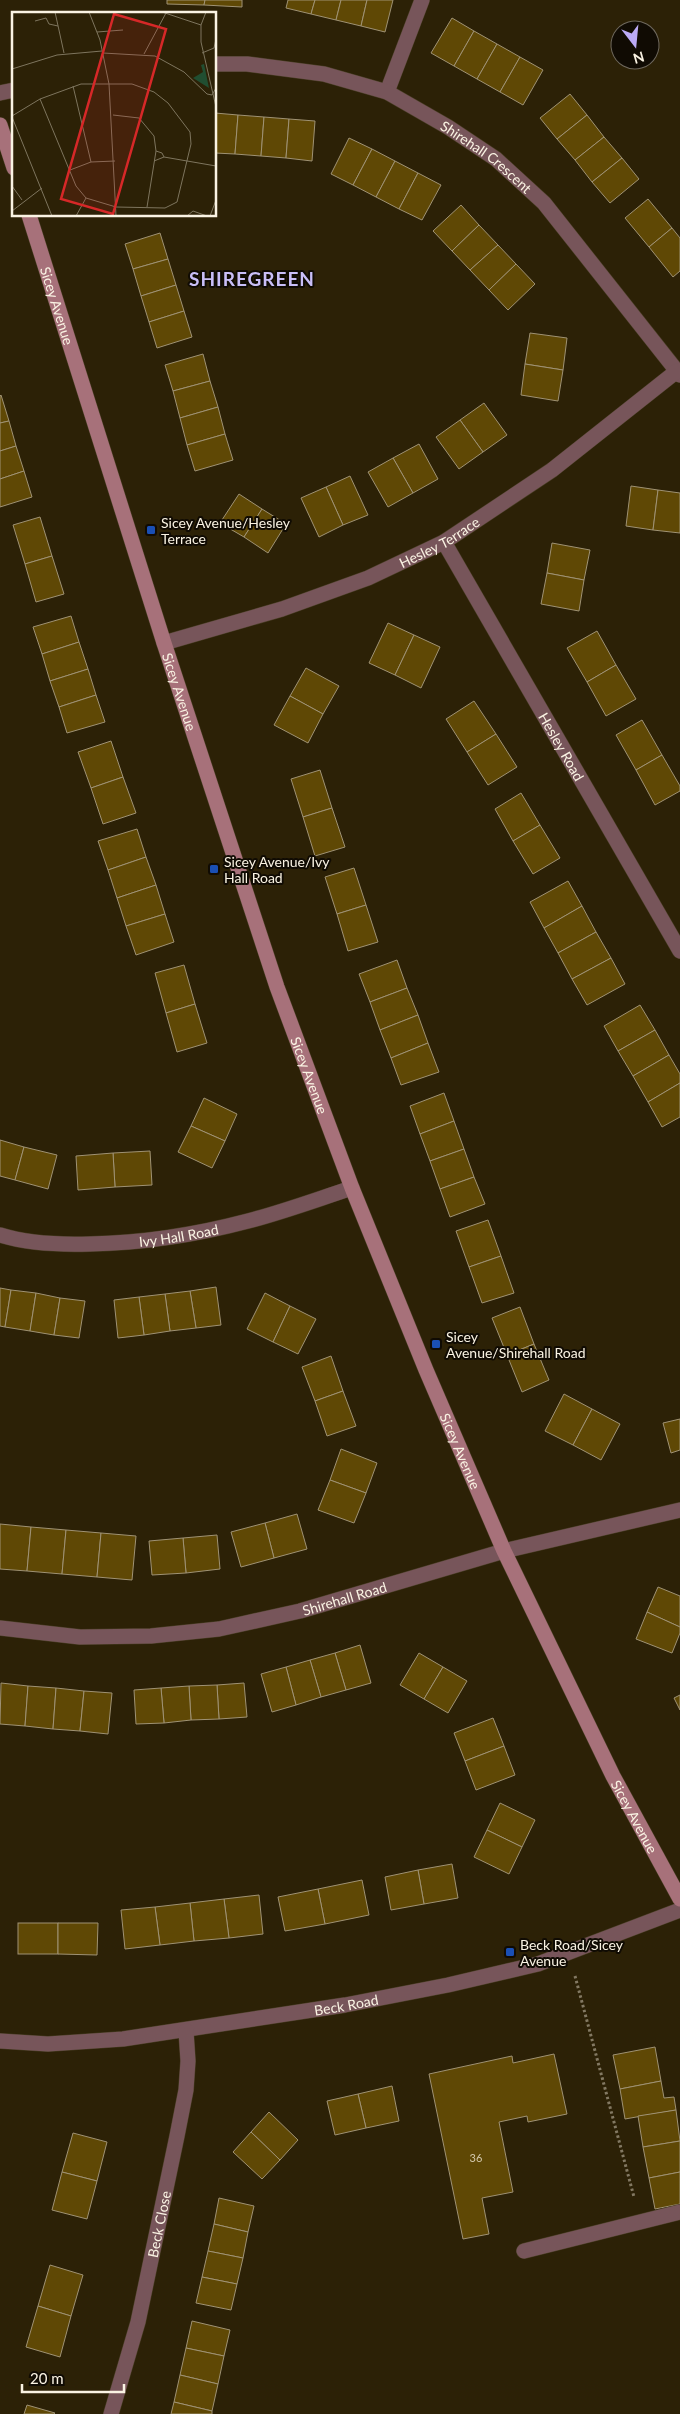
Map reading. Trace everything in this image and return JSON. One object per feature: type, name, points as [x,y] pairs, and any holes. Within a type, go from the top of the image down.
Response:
[{"type":"street","points":[[387,92],[422,0]]},
{"type":"street","name":"Shirehall Crescent","points":[[216,64],[247,64],[324,74],[387,92],[448,127],[496,159],[544,202],[678,373]]},
{"type":"street","points":[[0,125],[12,162]]},
{"type":"street","name":"Sicey Avenue","points":[[29,216],[164,643],[278,987],[352,1188],[426,1370],[504,1551],[613,1776],[680,1899]]},
{"type":"street","name":"Hesley Terrace","points":[[164,643],[282,610],[368,578],[444,542],[552,470],[678,373]]},
{"type":"street","name":"Hesley Road","points":[[444,542],[680,951]]},
{"type":"street","name":"Ivy Hall Road","points":[[0,1235],[17,1241],[69,1245],[131,1243],[193,1234],[250,1221],[352,1188]]},
{"type":"street","name":"Shirehall Road","points":[[0,1628],[80,1637],[151,1636],[219,1629],[300,1611],[504,1551],[680,1510]]},
{"type":"street","name":"Beck Road","points":[[0,2041],[57,2043],[123,2039],[186,2031],[448,1985],[514,1971],[569,1953],[680,1910]]},
{"type":"street","name":"Beck Close","points":[[111,2414],[138,2322],[177,2136],[186,2090],[188,2061],[186,2031]]},
{"type":"street","points":[[524,2251],[680,2212]]},
{"type":"path","points":[[569,1953],[640,2222]]},
{"type":"building","points":[[167,0],[205,0],[204,5],[167,4]]},
{"type":"building","points":[[205,0],[242,0],[242,7],[204,5]]},
{"type":"building","points":[[288,0],[315,0],[311,14],[286,8]]},
{"type":"building","points":[[315,0],[341,0],[336,20],[311,14]]},
{"type":"building","points":[[341,0],[367,0],[361,26],[336,20]]},
{"type":"building","points":[[367,0],[393,0],[385,32],[361,26]]},
{"type":"building","points":[[452,18],[474,31],[454,66],[431,53]]},
{"type":"building","points":[[474,31],[497,44],[477,79],[454,66]]},
{"type":"building","points":[[497,44],[520,57],[500,92],[477,79]]},
{"type":"building","points":[[520,57],[543,70],[523,105],[500,92]]},
{"type":"building","points":[[570,94],[587,115],[557,139],[540,118]]},
{"type":"building","points":[[216,113],[238,115],[235,154],[216,153]]},
{"type":"building","points":[[238,115],[264,117],[261,156],[235,154]]},
{"type":"building","points":[[587,115],[604,137],[575,160],[557,139]]},
{"type":"building","points":[[264,117],[289,119],[286,158],[261,156]]},
{"type":"building","points":[[289,119],[315,121],[312,161],[286,158]]},
{"type":"building","points":[[604,137],[622,158],[592,182],[575,160]]},
{"type":"building","points":[[349,138],[372,149],[353,185],[331,174]]},
{"type":"building","points":[[372,149],[395,161],[376,197],[353,185]]},
{"type":"building","points":[[622,158],[639,179],[610,203],[592,182]]},
{"type":"building","points":[[395,161],[418,173],[399,209],[376,197]]},
{"type":"building","points":[[418,173],[441,185],[422,220],[399,209]]},
{"type":"building","points":[[648,199],[672,228],[649,247],[625,218]]},
{"type":"building","points":[[461,205],[479,225],[452,251],[433,231]]},
{"type":"building","points":[[479,225],[498,245],[470,270],[452,251]]},
{"type":"building","points":[[672,228],[680,238],[680,271],[673,277],[649,247]]},
{"type":"building","points":[[160,233],[168,259],[133,269],[125,244]]},
{"type":"building","points":[[498,245],[516,264],[489,290],[470,270]]},
{"type":"building","points":[[168,259],[176,285],[141,296],[133,269]]},
{"type":"building","points":[[516,264],[535,284],[508,310],[489,290]]},
{"type":"building","points":[[176,285],[184,311],[149,322],[141,296]]},
{"type":"building","points":[[184,311],[192,337],[157,348],[149,322]]},
{"type":"building","points":[[530,333],[567,338],[563,370],[525,364]]},
{"type":"building","points":[[203,354],[210,381],[173,391],[165,365]]},
{"type":"building","points":[[525,364],[563,370],[558,401],[521,395]]},
{"type":"building","points":[[210,381],[218,407],[180,418],[173,391]]},
{"type":"building","points":[[0,396],[9,421],[0,423]]},
{"type":"building","points":[[484,403],[507,435],[483,452],[460,420]]},
{"type":"building","points":[[218,407],[225,434],[187,445],[180,418]]},
{"type":"building","points":[[460,420],[483,452],[459,469],[436,437]]},
{"type":"building","points":[[9,421],[16,446],[0,451],[0,423]]},
{"type":"building","points":[[225,434],[233,460],[195,471],[187,445]]},
{"type":"building","points":[[419,444],[438,479],[413,493],[393,458]]},
{"type":"building","points":[[16,446],[24,471],[0,479],[0,451]]},
{"type":"building","points":[[393,458],[413,493],[388,507],[368,472]]},
{"type":"building","points":[[24,471],[32,497],[0,507],[0,479]]},
{"type":"building","points":[[350,476],[368,515],[343,525],[326,487]]},
{"type":"building","points":[[631,486],[658,490],[653,530],[626,526]]},
{"type":"building","points":[[326,487],[343,525],[319,537],[301,498]]},
{"type":"building","points":[[658,490],[680,493],[680,533],[653,530]]},
{"type":"building","points":[[239,494],[262,509],[244,537],[220,523]]},
{"type":"building","points":[[262,509],[286,524],[268,553],[244,537]]},
{"type":"building","points":[[40,517],[52,556],[25,564],[13,525]]},
{"type":"building","points":[[552,543],[590,550],[584,580],[547,573]]},
{"type":"building","points":[[52,556],[64,594],[36,602],[25,564]]},
{"type":"building","points":[[547,573],[584,580],[579,611],[541,604]]},
{"type":"building","points":[[71,616],[79,642],[42,654],[33,627]]},
{"type":"building","points":[[388,623],[414,635],[395,675],[369,663]]},
{"type":"building","points":[[597,631],[616,665],[587,682],[567,648]]},
{"type":"building","points":[[414,635],[440,647],[421,688],[395,675]]},
{"type":"building","points":[[79,642],[88,669],[50,681],[42,654]]},
{"type":"building","points":[[616,665],[636,699],[606,716],[587,682]]},
{"type":"building","points":[[306,668],[339,686],[323,714],[290,696]]},
{"type":"building","points":[[88,669],[96,695],[59,707],[50,681]]},
{"type":"building","points":[[96,695],[105,722],[67,733],[59,707]]},
{"type":"building","points":[[290,696],[323,714],[308,743],[274,725]]},
{"type":"building","points":[[474,701],[496,734],[467,752],[446,719]]},
{"type":"building","points":[[642,720],[662,755],[636,770],[616,735]]},
{"type":"building","points":[[496,734],[517,767],[488,785],[467,752]]},
{"type":"building","points":[[111,741],[123,777],[91,788],[78,752]]},
{"type":"building","points":[[662,755],[680,786],[680,791],[655,805],[636,770]]},
{"type":"building","points":[[320,770],[332,808],[303,817],[291,779]]},
{"type":"building","points":[[123,777],[136,813],[103,824],[91,788]]},
{"type":"building","points":[[521,793],[540,825],[513,841],[495,809]]},
{"type":"building","points":[[332,808],[345,847],[315,856],[303,817]]},
{"type":"building","points":[[540,825],[560,858],[533,874],[513,841]]},
{"type":"building","points":[[137,829],[146,857],[108,870],[98,841]]},
{"type":"building","points":[[146,857],[156,885],[117,898],[108,870]]},
{"type":"building","points":[[354,868],[366,905],[337,914],[325,877]]},
{"type":"building","points":[[568,881],[582,906],[544,928],[530,902]]},
{"type":"building","points":[[156,885],[165,914],[126,926],[117,898]]},
{"type":"building","points":[[366,905],[378,942],[348,951],[337,914]]},
{"type":"building","points":[[582,906],[596,932],[558,953],[544,928]]},
{"type":"building","points":[[165,914],[174,942],[136,955],[126,926]]},
{"type":"building","points":[[596,932],[611,958],[572,979],[558,953]]},
{"type":"building","points":[[611,958],[625,984],[587,1005],[572,979]]},
{"type":"building","points":[[397,960],[407,988],[370,1002],[359,974]]},
{"type":"building","points":[[184,965],[195,1004],[166,1013],[155,973]]},
{"type":"building","points":[[407,988],[418,1015],[380,1030],[370,1002]]},
{"type":"building","points":[[195,1004],[207,1043],[177,1052],[166,1013]]},
{"type":"building","points":[[640,1005],[655,1030],[618,1051],[604,1026]]},
{"type":"building","points":[[418,1015],[428,1043],[391,1058],[380,1030]]},
{"type":"building","points":[[655,1030],[669,1055],[633,1076],[618,1051]]},
{"type":"building","points":[[428,1043],[439,1072],[401,1085],[391,1058]]},
{"type":"building","points":[[669,1055],[680,1074],[680,1083],[648,1102],[633,1076]]},
{"type":"building","points":[[680,1083],[680,1117],[662,1127],[648,1102]]},
{"type":"building","points":[[444,1093],[454,1121],[420,1134],[410,1106]]},
{"type":"building","points":[[204,1098],[237,1114],[225,1141],[191,1126]]},
{"type":"building","points":[[454,1121],[464,1149],[430,1161],[420,1134]]},
{"type":"building","points":[[191,1126],[225,1141],[212,1168],[178,1152]]},
{"type":"building","points":[[0,1140],[24,1147],[15,1180],[0,1176]]},
{"type":"building","points":[[24,1147],[57,1155],[48,1189],[15,1180]]},
{"type":"building","points":[[464,1149],[474,1177],[440,1189],[430,1161]]},
{"type":"building","points":[[150,1151],[152,1185],[115,1187],[113,1153]]},
{"type":"building","points":[[113,1153],[115,1187],[78,1190],[76,1156]]},
{"type":"building","points":[[474,1177],[485,1204],[450,1217],[440,1189]]},
{"type":"building","points":[[488,1220],[501,1256],[469,1267],[456,1231]]},
{"type":"building","points":[[501,1256],[514,1293],[482,1303],[469,1267]]},
{"type":"building","points":[[216,1287],[221,1325],[196,1328],[190,1291]]},
{"type":"building","points":[[0,1288],[11,1290],[5,1327],[0,1326]]},
{"type":"building","points":[[11,1290],[36,1293],[30,1331],[5,1327]]},
{"type":"building","points":[[190,1291],[196,1328],[170,1331],[165,1294]]},
{"type":"building","points":[[36,1293],[60,1298],[54,1335],[30,1331]]},
{"type":"building","points":[[265,1293],[290,1306],[273,1342],[247,1329]]},
{"type":"building","points":[[165,1294],[170,1331],[144,1335],[139,1297]]},
{"type":"building","points":[[139,1297],[144,1335],[118,1338],[114,1300]]},
{"type":"building","points":[[60,1298],[85,1301],[79,1338],[54,1335]]},
{"type":"building","points":[[290,1306],[316,1319],[298,1354],[273,1342]]},
{"type":"building","points":[[520,1307],[534,1344],[507,1355],[492,1318]]},
{"type":"building","points":[[534,1344],[549,1380],[522,1392],[507,1355]]},
{"type":"building","points":[[331,1356],[343,1391],[315,1401],[302,1367]]},
{"type":"building","points":[[343,1391],[356,1426],[327,1436],[315,1401]]},
{"type":"building","points":[[564,1394],[592,1409],[573,1445],[545,1431]]},
{"type":"building","points":[[592,1409],[620,1424],[601,1460],[573,1445]]},
{"type":"building","points":[[680,1419],[680,1450],[671,1453],[663,1423]]},
{"type":"building","points":[[341,1449],[377,1463],[366,1493],[330,1480]]},
{"type":"building","points":[[330,1480],[366,1493],[354,1523],[318,1510]]},
{"type":"building","points":[[297,1514],[307,1549],[274,1558],[265,1523]]},
{"type":"building","points":[[265,1523],[274,1558],[241,1567],[231,1532]]},
{"type":"building","points":[[0,1524],[31,1527],[27,1571],[0,1569]]},
{"type":"building","points":[[31,1527],[66,1530],[62,1574],[27,1571]]},
{"type":"building","points":[[66,1530],[101,1533],[97,1577],[62,1574]]},
{"type":"building","points":[[101,1533],[136,1536],[132,1580],[97,1577]]},
{"type":"building","points":[[217,1535],[220,1569],[186,1573],[183,1538]]},
{"type":"building","points":[[183,1538],[186,1573],[152,1575],[149,1541]]},
{"type":"building","points":[[658,1587],[680,1596],[680,1627],[647,1612]]},
{"type":"building","points":[[647,1612],[680,1627],[680,1633],[672,1653],[636,1639]]},
{"type":"building","points":[[360,1645],[371,1683],[346,1690],[335,1653]]},
{"type":"building","points":[[335,1653],[346,1690],[321,1697],[310,1660]]},
{"type":"building","points":[[419,1653],[443,1667],[424,1699],[400,1685]]},
{"type":"building","points":[[310,1660],[321,1697],[296,1705],[286,1667]]},
{"type":"building","points":[[286,1667],[296,1705],[272,1712],[261,1674]]},
{"type":"building","points":[[443,1667],[467,1681],[448,1713],[424,1699]]},
{"type":"building","points":[[1,1683],[28,1686],[25,1726],[0,1724]]},
{"type":"building","points":[[244,1683],[247,1717],[219,1719],[217,1685]]},
{"type":"building","points":[[217,1685],[219,1719],[191,1720],[189,1686]]},
{"type":"building","points":[[28,1686],[56,1688],[53,1729],[25,1726]]},
{"type":"building","points":[[189,1686],[191,1720],[164,1723],[161,1688]]},
{"type":"building","points":[[56,1688],[84,1691],[80,1731],[53,1729]]},
{"type":"building","points":[[161,1688],[164,1723],[136,1724],[134,1690]]},
{"type":"building","points":[[84,1691],[112,1693],[108,1734],[80,1731]]},
{"type":"building","points":[[680,1695],[680,1710],[674,1698]]},
{"type":"building","points":[[493,1718],[504,1746],[465,1761],[454,1733]]},
{"type":"building","points":[[504,1746],[515,1775],[476,1790],[465,1761]]},
{"type":"building","points":[[500,1803],[535,1820],[522,1847],[487,1830]]},
{"type":"building","points":[[487,1830],[522,1847],[509,1874],[474,1857]]},
{"type":"building","points":[[452,1864],[458,1898],[424,1904],[418,1870]]},
{"type":"building","points":[[418,1870],[424,1904],[391,1910],[385,1877]]},
{"type":"building","points":[[362,1880],[369,1915],[325,1924],[318,1889]]},
{"type":"building","points":[[318,1889],[325,1924],[285,1931],[278,1897]]},
{"type":"building","points":[[259,1895],[263,1934],[229,1938],[224,1899]]},
{"type":"building","points":[[224,1899],[229,1938],[194,1941],[190,1903]]},
{"type":"building","points":[[190,1903],[194,1941],[160,1945],[155,1907]]},
{"type":"building","points":[[155,1907],[160,1945],[125,1949],[121,1910]]},
{"type":"building","points":[[18,1923],[58,1923],[58,1954],[18,1954]]},
{"type":"building","points":[[58,1923],[98,1923],[97,1955],[58,1954]]},
{"type":"building","points":[[655,2047],[661,2081],[620,2089],[613,2055]]},
{"type":"building","points":[[554,2054],[567,2114],[528,2122],[527,2116],[499,2122],[513,2192],[482,2198],[489,2234],[463,2239],[429,2074],[512,2056],[513,2063]]},
{"type":"building","points":[[661,2081],[664,2098],[674,2097],[676,2110],[625,2119],[620,2089]]},
{"type":"building","points":[[392,2086],[399,2121],[366,2128],[358,2094]]},
{"type":"building","points":[[358,2094],[366,2128],[335,2135],[327,2101]]},
{"type":"building","points":[[676,2110],[680,2141],[643,2147],[638,2116]]},
{"type":"building","points":[[269,2112],[298,2140],[280,2160],[251,2132]]},
{"type":"building","points":[[251,2132],[280,2160],[262,2179],[233,2152]]},
{"type":"building","points":[[73,2133],[107,2142],[97,2181],[62,2172]]},
{"type":"building","points":[[680,2141],[680,2172],[649,2178],[643,2147]]},
{"type":"building","points":[[62,2172],[97,2181],[87,2219],[52,2210]]},
{"type":"building","points":[[680,2172],[680,2204],[655,2209],[649,2178]]},
{"type":"building","points":[[219,2198],[254,2206],[248,2232],[214,2224]]},
{"type":"building","points":[[214,2224],[248,2232],[243,2258],[208,2251]]},
{"type":"building","points":[[208,2251],[243,2258],[237,2284],[202,2277]]},
{"type":"building","points":[[50,2265],[83,2275],[71,2316],[38,2306]]},
{"type":"building","points":[[202,2277],[237,2284],[231,2310],[196,2303]]},
{"type":"building","points":[[38,2306],[71,2316],[60,2357],[26,2347]]},
{"type":"building","points":[[192,2321],[230,2330],[224,2356],[186,2348]]},
{"type":"building","points":[[186,2348],[224,2356],[218,2384],[180,2375]]},
{"type":"building","points":[[180,2375],[218,2384],[212,2411],[174,2402]]},
{"type":"building","points":[[174,2402],[212,2411],[212,2414],[171,2414]]},
{"type":"building","points":[[27,2405],[55,2413],[24,2414]]},
{"type":"place","name":"Sicey Avenue/Hesley Terrace","points":[[151,530]]},
{"type":"place","name":"Sicey Avenue/Ivy Hall Road","points":[[214,869]]},
{"type":"place","name":"Sicey Avenue/Shirehall Road","points":[[436,1344]]},
{"type":"place","name":"Beck Road/Sicey Avenue","points":[[510,1952]]},
{"type":"district","name":"SHIREGREEN","points":[[252,278]]}]
